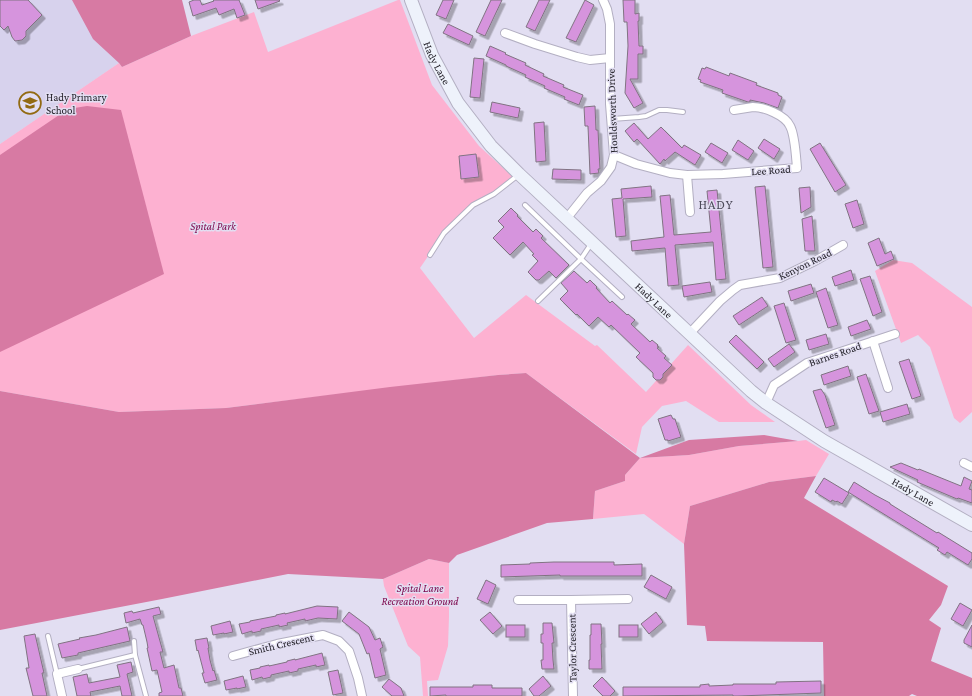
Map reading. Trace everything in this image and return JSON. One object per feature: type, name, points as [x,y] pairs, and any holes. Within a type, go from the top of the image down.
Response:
[{"type":"street","name":"Hady Lane","points":[[411,0],[432,56],[458,103],[491,146],[519,174],[751,391],[766,403],[824,441],[972,526]]},
{"type":"street","name":"Houldsworth Drive","points":[[567,218],[587,193],[601,181],[611,168],[614,155],[611,119],[610,24],[607,9],[603,0]]},
{"type":"street","name":"Houldsworth Drive","points":[[505,33],[577,57],[590,60],[610,58]]},
{"type":"street","name":"Lee Road","points":[[614,155],[636,164],[670,173],[687,175],[722,174],[797,168],[794,141],[790,125],[782,117],[775,112],[754,107],[734,110]]},
{"type":"street","points":[[687,175],[690,212]]},
{"type":"street","name":"Kenyon Road","points":[[690,333],[720,301],[740,285],[780,278],[843,245]]},
{"type":"street","name":"Barnes Road","points":[[766,403],[774,385],[807,363],[895,334]]},
{"type":"street","name":"Barnes Road","points":[[873,342],[888,388]]},
{"type":"street","points":[[964,463],[972,467]]},
{"type":"street","name":"Taylor Crescent","points":[[518,600],[628,599]]},
{"type":"street","name":"Taylor Crescent","points":[[571,600],[573,696]]},
{"type":"street","name":"Smith Crescent","points":[[233,656],[277,644],[323,635],[339,641],[349,651],[362,696]]},
{"type":"street","points":[[62,696],[58,674],[78,669]]},
{"type":"lane","points":[[611,119],[646,116],[659,110],[683,112]]},
{"type":"lane","points":[[430,255],[444,233],[473,205],[494,194],[519,174]]},
{"type":"lane","points":[[525,205],[581,260],[622,297]]},
{"type":"lane","points":[[538,301],[581,260],[592,242]]},
{"type":"lane","points":[[48,636],[58,674]]},
{"type":"lane","points":[[134,641],[135,655],[146,696]]},
{"type":"lane","points":[[78,669],[135,655]]},
{"type":"shaded area","name":"Hady Primary School","points":[[0,0],[84,0],[119,63],[0,144]]},
{"type":"shaded area","points":[[72,0],[182,0],[191,36],[122,67],[93,39]]},
{"type":"shaded area","points":[[87,106],[121,110],[164,274],[0,352],[0,155],[68,109]]},
{"type":"shaded area","points":[[526,373],[640,458],[625,475],[625,481],[595,491],[593,519],[547,523],[457,555],[449,563],[429,559],[383,579],[288,574],[0,630],[0,391],[119,412],[226,408],[390,387]]},
{"type":"shaded area","points":[[764,435],[798,441],[739,446],[689,455],[640,458],[689,440]]},
{"type":"shaded area","points":[[816,476],[804,498],[948,586],[941,605],[929,620],[941,628],[931,661],[972,678],[972,696],[917,696],[912,694],[909,696],[824,696],[823,642],[707,641],[705,626],[687,625],[684,544],[690,506],[769,482]]},
{"type":"green space","name":"Spital Park","points":[[400,0],[432,85],[479,146],[514,178],[494,194],[473,205],[444,233],[420,268],[474,338],[526,295],[595,346],[597,345],[646,392],[688,345],[751,405],[775,422],[719,422],[686,401],[662,406],[642,427],[636,454],[526,373],[498,375],[226,408],[119,412],[0,391],[0,144],[119,63],[122,67],[191,36],[254,12],[268,52]]},
{"type":"green space","points":[[893,260],[912,263],[972,307],[972,412],[960,423],[954,418],[930,347],[918,335],[901,343],[875,271]]},
{"type":"green space","points":[[806,440],[829,454],[816,476],[769,482],[690,506],[684,544],[644,514],[593,519],[595,491],[625,481],[625,475],[640,458],[689,455],[739,446]]},
{"type":"green space","name":"Spital Lane Recreation Ground","points":[[429,559],[449,563],[448,646],[438,680],[427,681],[428,696],[423,696],[420,657],[408,646],[384,586],[383,579]]},
{"type":"building","points":[[0,0],[28,0],[42,15],[26,31],[26,36],[22,40],[15,41],[8,26],[4,30],[0,26]]},
{"type":"building","points":[[200,0],[202,5],[214,1],[213,0],[239,0],[245,15],[237,18],[234,9],[219,15],[216,8],[193,16],[189,2]]},
{"type":"building","points":[[255,0],[279,0],[280,1],[258,9]]},
{"type":"building","points":[[443,0],[454,0],[446,19],[436,15]]},
{"type":"building","points":[[491,0],[502,0],[485,36],[476,32]]},
{"type":"building","points":[[539,0],[550,0],[535,31],[526,27]]},
{"type":"building","points":[[585,0],[594,5],[576,42],[566,38]]},
{"type":"building","points":[[623,0],[635,0],[635,14],[639,13],[639,46],[643,46],[643,54],[638,54],[638,79],[630,79],[643,103],[634,108],[625,93],[628,46],[627,22],[624,22]]},
{"type":"building","points":[[448,24],[473,36],[469,45],[443,33]]},
{"type":"building","points":[[490,46],[526,63],[525,65],[544,74],[543,76],[564,85],[563,87],[583,95],[579,105],[544,88],[545,86],[525,77],[526,75],[486,56]]},
{"type":"building","points":[[474,58],[484,59],[480,98],[470,97]]},
{"type":"building","points":[[706,67],[729,76],[730,73],[778,93],[778,95],[782,97],[778,108],[750,100],[750,102],[748,102],[722,93],[723,90],[700,82],[701,80],[698,79],[702,68],[705,69]]},
{"type":"building","points":[[492,102],[520,108],[518,118],[490,112]]},
{"type":"building","points":[[595,106],[600,169],[598,169],[599,173],[590,174],[588,126],[585,126],[584,107]]},
{"type":"building","points":[[544,122],[546,161],[536,162],[534,123]]},
{"type":"building","points":[[634,123],[648,139],[661,127],[682,148],[684,145],[701,155],[695,165],[675,152],[665,161],[664,159],[660,164],[637,139],[634,142],[625,131]]},
{"type":"building","points":[[764,139],[780,149],[774,159],[758,148]]},
{"type":"building","points":[[738,140],[754,151],[748,160],[732,150]]},
{"type":"building","points":[[711,143],[728,153],[722,163],[705,152]]},
{"type":"building","points":[[820,143],[846,185],[835,192],[810,149]]},
{"type":"building","points":[[476,154],[479,177],[461,179],[459,156]]},
{"type":"building","points":[[553,169],[581,170],[581,180],[552,179]]},
{"type":"building","points":[[651,186],[652,197],[623,199],[626,236],[616,237],[612,199],[622,198],[621,189]]},
{"type":"building","points":[[765,186],[773,267],[763,268],[755,187]]},
{"type":"building","points":[[810,187],[811,207],[801,213],[799,188]]},
{"type":"building","points":[[717,190],[726,279],[716,280],[713,242],[675,245],[679,285],[668,286],[665,248],[632,251],[631,241],[664,237],[660,196],[670,195],[674,235],[711,232],[707,191]]},
{"type":"building","points":[[857,200],[864,224],[853,228],[845,204]]},
{"type":"building","points":[[511,208],[533,232],[536,229],[543,236],[541,238],[569,265],[556,278],[549,271],[539,280],[536,280],[528,272],[538,261],[523,242],[510,255],[493,238],[504,227],[498,221]]},
{"type":"building","points":[[812,216],[815,251],[805,251],[802,219]]},
{"type":"building","points":[[879,238],[885,254],[891,251],[894,259],[877,266],[868,243]]},
{"type":"building","points":[[851,270],[854,280],[835,286],[832,277]]},
{"type":"building","points":[[574,271],[587,283],[590,280],[610,303],[612,301],[627,315],[628,314],[635,320],[631,324],[650,342],[652,340],[658,345],[657,346],[659,347],[657,348],[666,356],[664,358],[672,365],[663,374],[663,377],[660,380],[656,380],[653,377],[653,373],[636,357],[640,353],[611,325],[609,327],[598,317],[589,326],[560,299],[568,291],[561,283]]},
{"type":"building","points":[[870,276],[882,312],[873,316],[860,279]]},
{"type":"building","points":[[710,282],[712,292],[684,297],[682,286]]},
{"type":"building","points":[[811,284],[814,293],[791,301],[788,291]]},
{"type":"building","points":[[826,288],[838,325],[828,328],[816,292]]},
{"type":"building","points":[[762,297],[768,306],[739,325],[733,316]]},
{"type":"building","points":[[784,303],[796,340],[786,343],[774,306]]},
{"type":"building","points":[[867,320],[871,329],[851,336],[848,327]]},
{"type":"building","points":[[826,334],[829,344],[809,350],[806,340]]},
{"type":"building","points":[[736,335],[764,362],[757,369],[729,342]]},
{"type":"building","points":[[789,344],[795,352],[774,367],[768,359]]},
{"type":"building","points":[[909,359],[921,396],[912,399],[899,362]]},
{"type":"building","points":[[848,366],[851,376],[824,385],[821,375]]},
{"type":"building","points":[[866,374],[879,411],[869,414],[857,377]]},
{"type":"building","points":[[821,389],[825,395],[835,425],[826,428],[813,391]]},
{"type":"building","points":[[907,404],[910,414],[883,422],[880,412]]},
{"type":"building","points":[[671,415],[673,419],[675,419],[681,437],[668,441],[665,440],[658,419]]},
{"type":"building","points":[[901,463],[961,486],[964,477],[972,481],[969,489],[972,490],[972,503],[958,498],[957,499],[917,482],[918,480],[890,467]]},
{"type":"building","points":[[824,478],[849,493],[842,504],[832,500],[831,502],[815,492]]},
{"type":"building","points":[[854,482],[972,553],[972,559],[968,565],[947,552],[945,555],[937,550],[939,548],[848,492]]},
{"type":"building","points":[[554,562],[614,562],[614,565],[642,564],[642,576],[560,575],[501,577],[501,565]]},
{"type":"building","points":[[651,575],[672,587],[666,599],[644,587]]},
{"type":"building","points":[[486,580],[496,585],[488,604],[477,599]]},
{"type":"building","points":[[960,603],[972,610],[963,626],[951,619]]},
{"type":"building","points":[[317,606],[338,607],[337,619],[318,618],[305,621],[305,619],[287,623],[288,625],[279,627],[279,625],[261,629],[261,631],[252,633],[252,631],[242,634],[239,624]]},
{"type":"building","points":[[159,607],[161,614],[153,616],[163,652],[160,652],[164,668],[174,665],[179,688],[181,688],[183,696],[159,696],[159,693],[162,692],[157,670],[152,671],[143,625],[140,619],[126,623],[124,613],[132,611],[133,613]]},
{"type":"building","points":[[349,612],[369,627],[375,640],[380,638],[383,647],[380,649],[386,675],[375,678],[369,653],[367,654],[359,634],[342,621]]},
{"type":"building","points":[[490,612],[502,626],[493,634],[480,620]]},
{"type":"building","points":[[656,612],[663,622],[649,634],[641,624]]},
{"type":"building","points":[[230,621],[233,632],[213,635],[211,626]]},
{"type":"building","points":[[543,623],[552,623],[554,669],[542,669],[541,660],[543,660],[543,643],[541,643],[541,634],[543,634]]},
{"type":"building","points":[[591,624],[601,624],[602,669],[589,669]]},
{"type":"building","points":[[506,625],[525,625],[525,637],[506,637]]},
{"type":"building","points":[[619,625],[638,625],[638,637],[619,637]]},
{"type":"building","points":[[972,625],[972,647],[964,643],[964,640]]},
{"type":"building","points":[[127,627],[130,641],[62,658],[58,644]]},
{"type":"building","points":[[35,634],[44,673],[42,673],[47,696],[33,696],[26,668],[29,668],[24,636]]},
{"type":"building","points":[[207,638],[210,660],[217,680],[205,683],[202,673],[204,673],[195,640]]},
{"type":"building","points":[[322,653],[325,665],[316,667],[316,665],[298,669],[298,671],[289,673],[289,671],[271,675],[271,677],[263,679],[262,677],[252,680],[250,670]]},
{"type":"building","points":[[131,662],[133,672],[127,674],[132,696],[122,696],[120,686],[90,692],[91,696],[77,696],[73,677],[87,674],[89,683],[120,677],[117,665]]},
{"type":"building","points":[[338,670],[343,693],[333,695],[328,672]]},
{"type":"building","points":[[243,676],[246,687],[226,690],[224,681]]},
{"type":"building","points":[[543,676],[551,686],[539,696],[534,696],[529,689]]},
{"type":"building","points":[[602,677],[615,691],[610,696],[603,696],[593,686]]},
{"type":"building","points":[[389,679],[401,688],[404,696],[392,696],[382,687]]},
{"type":"building","points":[[821,681],[821,693],[738,696],[623,696],[623,687],[700,687],[700,685],[709,684],[709,686]]},
{"type":"building","points":[[473,685],[492,685],[492,688],[522,688],[522,696],[430,696],[430,687],[473,687]]},
{"type":"place","name":"Hady Primary School","points":[[30,103]]},
{"type":"district","name":"HADY","points":[[716,204]]}]
